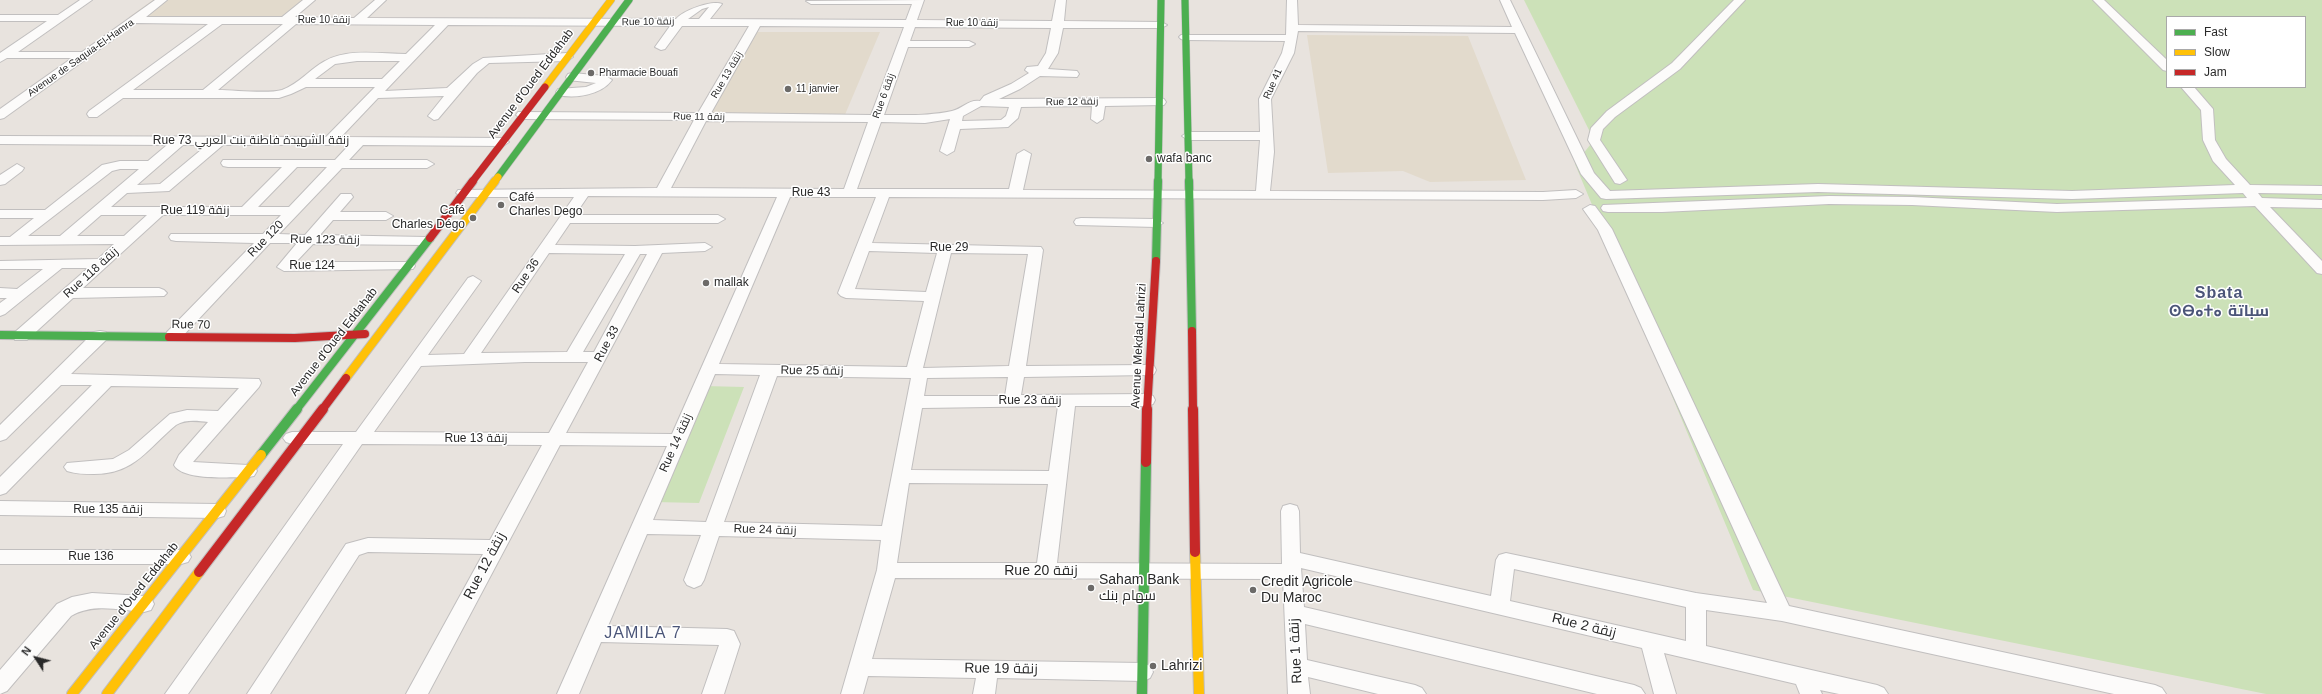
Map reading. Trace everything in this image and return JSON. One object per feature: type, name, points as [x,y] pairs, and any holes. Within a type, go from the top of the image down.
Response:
[{"type":"street","points":[[2,56],[87,0]]},
{"type":"street","name":"Avenue de Saquia-El-Hamra","points":[[0,115],[162,0]]},
{"type":"street","points":[[207,93],[289,21],[310,0]]},
{"type":"street","points":[[358,20],[381,0]]},
{"type":"street","name":"Avenue d'Oued Eddahab","points":[[72,694],[356,335],[426,241],[611,0]]},
{"type":"street","points":[[107,694],[562,92],[629,0]]},
{"type":"street","points":[[947,151],[956,120],[982,100],[1009,90],[1037,69],[1052,54],[1061,0]]},
{"type":"street","name":"Avenue Mekdad Lahrizi","points":[[1142,694],[1146,571],[1148,370],[1155,292],[1161,0]]},
{"type":"street","points":[[1185,0],[1196,531],[1194,570],[1199,694]]},
{"type":"street","name":"Rue 41","points":[[1263,194],[1267,152],[1265,99],[1288,53],[1292,33],[1292,0]]},
{"type":"street","points":[[1505,0],[1588,174],[1607,202],[1605,229]]},
{"type":"street","points":[[1620,180],[1594,140],[1597,128],[1611,114],[1686,57],[1724,15],[1740,0]]},
{"type":"street","points":[[2098,0],[2166,66]]},
{"type":"street","points":[[807,9],[919,1]]},
{"type":"street","name":"Rue 6 زنقة","points":[[849,192],[919,1]]},
{"type":"street","points":[[661,47],[679,21],[693,5],[700,2],[717,4],[703,21]]},
{"type":"street","name":"Rue 10 زنقة","points":[[134,20],[358,20],[611,23],[679,21],[757,22],[807,9],[911,23],[1161,25]]},
{"type":"street","points":[[0,18],[60,18]]},
{"type":"street","points":[[93,114],[220,20]]},
{"type":"street","points":[[330,141],[445,21]]},
{"type":"street","name":"Rue 13 زنقة","points":[[662,192],[702,117],[757,22]]},
{"type":"street","points":[[1185,37],[1292,33],[1519,30]]},
{"type":"street","points":[[904,44],[969,44]]},
{"type":"street","points":[[2,56],[85,55]]},
{"type":"street","points":[[434,116],[478,64],[487,60],[567,57]]},
{"type":"street","points":[[121,94],[288,92],[305,83],[325,66],[338,59],[408,58]]},
{"type":"street","points":[[1037,69],[1073,74]]},
{"type":"street","points":[[562,92],[596,89],[602,86],[606,80],[572,77]]},
{"type":"street","points":[[305,83],[384,83]]},
{"type":"street","points":[[2188,88],[2206,109],[2209,140],[2220,161],[2322,270]]},
{"type":"street","points":[[373,95],[444,93],[456,89]]},
{"type":"street","name":"Rue 12 زنقة","points":[[982,100],[1016,103],[1099,101],[1160,102]]},
{"type":"street","points":[[1097,119],[1099,101]]},
{"type":"street","points":[[956,120],[1004,124],[1012,118],[1016,103]]},
{"type":"street","name":"Rue 11 زنقة","points":[[522,115],[876,119],[930,118],[956,120]]},
{"type":"street","points":[[1188,136],[1266,136]]},
{"type":"street","name":"Rue 73 زنقة الشهيدة فاطنة بنت العربي","points":[[0,140],[178,142],[503,142]]},
{"type":"street","name":"Rue 120","points":[[173,336],[360,141]]},
{"type":"street","points":[[64,240],[178,142]]},
{"type":"street","points":[[122,189],[164,188],[218,142]]},
{"type":"street","points":[[1015,194],[1024,154]]},
{"type":"street","points":[[228,163],[427,164]]},
{"type":"street","points":[[246,211],[293,164]]},
{"type":"street","points":[[15,240],[107,168],[120,165],[150,165]]},
{"type":"street","points":[[0,181],[17,168]]},
{"type":"street","points":[[1588,174],[1583,200],[1605,229],[1782,613]]},
{"type":"street","points":[[1607,202],[1818,188],[2072,195],[2245,189],[2322,190]]},
{"type":"street","name":"Rue 43","points":[[463,193],[1189,193],[1543,196],[1583,200],[1596,191],[1607,202]]},
{"type":"street","name":"Rue 36","points":[[469,360],[584,192]]},
{"type":"street","name":"Rue 14 زنقة","points":[[568,694],[785,193]]},
{"type":"street","points":[[884,193],[846,293],[932,297]]},
{"type":"street","name":"Rue 124","points":[[346,197],[310,240],[284,267],[408,266]]},
{"type":"street","points":[[1583,200],[1662,208],[1829,200],[1912,201],[2057,208],[2257,202],[2322,204]]},
{"type":"street","name":"Rue 119 زنقة","points":[[97,212],[161,210],[292,211]]},
{"type":"street","name":"Rue 118 زنقة","points":[[21,336],[161,210]]},
{"type":"street","points":[[0,214],[49,214]]},
{"type":"street","points":[[331,216],[386,216]]},
{"type":"street","points":[[565,219],[718,219]]},
{"type":"street","points":[[1081,222],[1156,223]]},
{"type":"street","name":"Rue 123 زنقة","points":[[176,237],[426,241]]},
{"type":"street","points":[[0,241],[127,240]]},
{"type":"street","points":[[545,249],[635,250],[705,247]]},
{"type":"street","name":"Rue 29","points":[[863,247],[1035,249],[1017,371]]},
{"type":"street","points":[[852,694],[887,570],[891,533],[917,372],[932,297],[945,248]]},
{"type":"street","name":"Rue 33","points":[[557,439],[657,249]]},
{"type":"street","name":"Rue 33","points":[[572,357],[635,250]]},
{"type":"street","points":[[0,264],[102,263]]},
{"type":"street","points":[[0,311],[58,264]]},
{"type":"street","points":[[176,694],[473,281]]},
{"type":"street","points":[[0,293],[21,294]]},
{"type":"street","points":[[69,293],[159,293]]},
{"type":"street","name":"Rue 70","points":[[0,335],[295,338],[356,335],[381,332]]},
{"type":"street","points":[[0,435],[100,336]]},
{"type":"street","points":[[416,362],[599,357]]},
{"type":"street","name":"Rue 25 زنقة","points":[[710,369],[917,372],[1148,370]]},
{"type":"street","points":[[694,580],[770,371]]},
{"type":"street","points":[[1012,401],[1017,371]]},
{"type":"street","points":[[57,379],[253,383],[185,459],[183,465],[187,468],[195,469],[248,471]]},
{"type":"street","points":[[0,488],[107,380]]},
{"type":"street","points":[[1046,571],[1067,400]]},
{"type":"street","name":"Rue 23 زنقة","points":[[913,402],[1148,400]]},
{"type":"street","points":[[73,467],[108,468],[118,465],[138,452],[167,425],[178,417],[222,417]]},
{"type":"street","name":"Rue 13 زنقة","points":[[274,438],[677,440]]},
{"type":"street","name":"Rue 12 زنقة","points":[[416,694],[496,546],[557,439]]},
{"type":"street","points":[[901,476],[1057,478]]},
{"type":"street","name":"Rue 135 زنقة","points":[[0,508],[217,511]]},
{"type":"street","name":"Rue 1 زنقة","points":[[1290,511],[1291,565],[1299,694]]},
{"type":"street","name":"Rue 24 زنقة","points":[[640,527],[891,533]]},
{"type":"street","points":[[258,694],[348,554],[353,549],[368,545],[496,546]]},
{"type":"street","name":"Rue 136","points":[[0,557],[181,557]]},
{"type":"street","points":[[1499,606],[1506,560],[1696,601],[1782,613],[2155,694]]},
{"type":"street","name":"Rue 20 زنقة","points":[[887,570],[1146,571],[1291,565]]},
{"type":"street","name":"Rue 2 زنقة","points":[[1291,565],[1499,606],[1696,653],[1808,686],[1877,694]]},
{"type":"street","points":[[1696,601],[1696,653]]},
{"type":"street","points":[[0,685],[64,610],[71,605],[92,602],[144,604]]},
{"type":"street","points":[[1294,613],[1634,694]]},
{"type":"street","points":[[595,634],[723,635],[729,638],[730,644],[713,694]]},
{"type":"street","points":[[1651,642],[1665,694]]},
{"type":"street","points":[[1297,666],[1415,694]]},
{"type":"street","name":"Rue 19 زنقة","points":[[859,667],[1143,672]]},
{"type":"street","points":[[984,694],[988,669]]},
{"type":"shaded area","points":[[153,0],[307,0],[285,18],[129,17]]},
{"type":"shaded area","name":"11 janvier","points":[[756,32],[880,32],[844,117],[703,117]]},
{"type":"shaded area","points":[[1307,35],[1468,36],[1526,180],[1430,182],[1403,171],[1328,173]]},
{"type":"green space","points":[[1524,0],[2322,0],[2322,694],[2266,694],[1753,590],[1575,164],[1594,140]]},
{"type":"green space","points":[[704,386],[744,387],[699,503],[654,502]]},
{"type":"traffic: fast","points":[[498,177],[629,0]]},
{"type":"traffic: fast","points":[[1156,261],[1161,0]]},
{"type":"traffic: fast","points":[[1185,0],[1192,331]]},
{"type":"traffic: fast","points":[[261,455],[430,238]]},
{"type":"traffic: fast","points":[[0,335],[169,337]]},
{"type":"traffic: fast","points":[[1142,694],[1146,462]]},
{"type":"traffic: slow","points":[[545,87],[611,0]]},
{"type":"traffic: slow","points":[[346,378],[498,177]]},
{"type":"traffic: slow","points":[[72,694],[261,455]]},
{"type":"traffic: slow","points":[[1195,552],[1199,694]]},
{"type":"traffic: slow","points":[[107,694],[199,572]]},
{"type":"traffic: jam","points":[[430,238],[545,87]]},
{"type":"traffic: jam","points":[[1146,462],[1148,370],[1156,261]]},
{"type":"traffic: jam","points":[[1192,331],[1195,552]]},
{"type":"traffic: jam","points":[[169,337],[295,338],[365,334]]},
{"type":"traffic: jam","points":[[199,572],[346,378]]},
{"type":"place","name":"Pharmacie Bouafi","points":[[591,73]]},
{"type":"place","name":"11 janvier","points":[[788,89]]},
{"type":"place","name":"wafa banc","points":[[1149,159]]},
{"type":"place","name":"Café Charles Dego","points":[[501,205]]},
{"type":"place","name":"Café Charles Dégo","points":[[473,218]]},
{"type":"place","name":"mallak","points":[[706,283]]},
{"type":"place","name":"Saham Bank سهام بنك","points":[[1091,588]]},
{"type":"place","name":"Credit Agricole Du Maroc","points":[[1253,590]]},
{"type":"place","name":"Lahrizi","points":[[1153,666]]},
{"type":"district","name":"Sbata ⵙⴱⴰⵜⴰ سباتة","points":[[2219,303]]},
{"type":"district","name":"JAMILA 7","points":[[643,634]]}]
